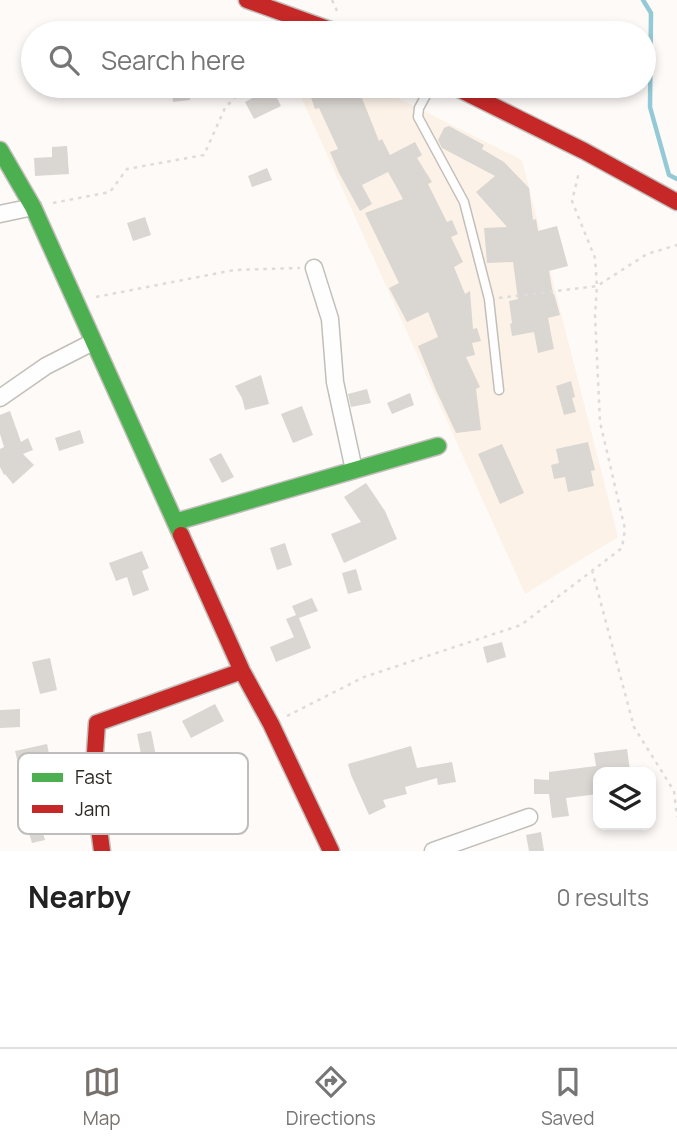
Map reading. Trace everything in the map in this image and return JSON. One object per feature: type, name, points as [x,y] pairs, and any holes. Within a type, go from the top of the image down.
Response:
[{"type":"street","points":[[247,0],[306,21]]},
{"type":"street","points":[[477,98],[677,202]]},
{"type":"street","points":[[0,150],[33,207],[242,671],[271,724],[331,851]]},
{"type":"street","points":[[0,214],[33,207]]},
{"type":"street","points":[[314,268],[330,319],[335,382],[354,470]]},
{"type":"street","points":[[0,398],[46,366],[93,342]]},
{"type":"street","points":[[175,522],[438,446]]},
{"type":"street","points":[[95,753],[97,723],[242,671]]},
{"type":"street","points":[[433,851],[528,817]]},
{"type":"lane","points":[[424,98],[418,117],[464,202],[489,299],[499,390]]},
{"type":"path","points":[[33,207],[110,192],[127,169],[204,155],[225,108],[234,98]]},
{"type":"path","points":[[271,724],[364,677],[521,625],[622,548],[625,529],[600,422],[595,258],[572,201],[584,152]]},
{"type":"path","points":[[489,299],[597,286],[647,254],[677,245]]},
{"type":"path","points":[[75,299],[234,270],[314,268]]},
{"type":"path","points":[[592,570],[634,727],[674,790],[677,817]]},
{"type":"shaded area","points":[[301,98],[398,98],[522,160],[618,537],[525,594]]},
{"type":"building","points":[[172,98],[190,98],[190,100],[173,102]]},
{"type":"building","points":[[253,98],[277,98],[281,106],[254,119],[245,102]]},
{"type":"building","points":[[311,98],[362,98],[379,141],[382,139],[390,155],[415,142],[422,155],[417,158],[432,182],[428,184],[447,222],[452,220],[458,234],[451,237],[463,262],[454,267],[465,294],[470,291],[473,329],[477,328],[481,341],[472,343],[475,355],[466,357],[480,387],[476,389],[481,430],[456,433],[418,346],[438,337],[428,312],[407,322],[389,288],[399,283],[365,213],[403,199],[388,172],[362,185],[372,204],[360,211],[330,152],[338,149],[319,108],[315,109]]},
{"type":"building","points":[[449,126],[484,145],[482,149],[504,162],[529,188],[533,220],[536,219],[538,231],[557,226],[568,266],[549,271],[560,315],[548,318],[554,349],[538,353],[534,332],[512,336],[509,301],[518,299],[513,262],[487,263],[484,228],[507,227],[476,192],[495,176],[442,148],[438,140],[444,128]]},
{"type":"building","points":[[67,146],[69,174],[35,176],[34,158],[52,157],[52,147]]},
{"type":"building","points":[[267,168],[272,180],[252,187],[248,176]]},
{"type":"building","points":[[145,217],[151,235],[133,241],[127,223]]},
{"type":"building","points":[[261,375],[269,404],[245,410],[235,386]]},
{"type":"building","points":[[571,381],[576,412],[564,415],[556,386]]},
{"type":"building","points":[[367,389],[371,403],[351,407],[348,394]]},
{"type":"building","points":[[410,393],[414,405],[392,414],[387,403]]},
{"type":"building","points":[[302,406],[313,435],[293,443],[281,414]]},
{"type":"building","points":[[10,411],[21,442],[28,438],[33,450],[23,454],[34,465],[13,484],[0,467],[0,449],[4,447],[0,434],[0,415]]},
{"type":"building","points":[[80,430],[84,443],[59,451],[55,438]]},
{"type":"building","points":[[588,442],[595,470],[591,471],[594,486],[568,492],[565,477],[554,479],[551,465],[559,463],[556,449]]},
{"type":"building","points":[[502,444],[524,493],[500,504],[478,454]]},
{"type":"building","points":[[221,453],[234,477],[222,483],[209,459]]},
{"type":"building","points":[[366,483],[385,511],[397,539],[344,563],[331,534],[361,522],[344,497]]},
{"type":"building","points":[[285,543],[292,565],[277,570],[270,548]]},
{"type":"building","points":[[142,551],[149,568],[142,571],[149,590],[133,596],[127,577],[116,581],[109,563]]},
{"type":"building","points":[[356,569],[362,590],[348,594],[342,573]]},
{"type":"building","points":[[312,598],[318,611],[299,618],[311,648],[276,662],[270,647],[294,637],[286,619],[296,615],[292,606]]},
{"type":"building","points":[[502,642],[506,657],[487,663],[483,647]]},
{"type":"building","points":[[50,658],[57,690],[40,694],[32,662]]},
{"type":"building","points":[[215,704],[224,721],[191,738],[182,721]]},
{"type":"building","points":[[20,709],[20,727],[0,728],[0,710]]},
{"type":"building","points":[[151,731],[155,753],[141,753],[137,734]]},
{"type":"building","points":[[47,744],[49,753],[18,753],[18,763],[15,751]]},
{"type":"building","points":[[411,746],[417,768],[452,762],[456,782],[438,785],[437,778],[405,787],[407,794],[383,800],[386,807],[369,815],[348,764]]},
{"type":"building","points":[[627,749],[630,767],[593,767],[593,795],[566,798],[569,816],[552,818],[549,794],[534,794],[534,779],[549,780],[549,772],[596,766],[594,753]]},
{"type":"building","points":[[541,832],[544,851],[529,851],[526,835]]},
{"type":"building","points":[[29,834],[43,834],[45,840],[32,843]]},
{"type":"waterway","points":[[643,0],[651,13],[651,21]]},
{"type":"waterway","points":[[650,98],[650,107],[669,175],[677,179]]},
{"type":"traffic: fast","points":[[0,150],[33,207],[181,535]]},
{"type":"traffic: fast","points":[[175,522],[438,446]]},
{"type":"traffic: jam","points":[[247,0],[306,21]]},
{"type":"traffic: jam","points":[[477,98],[584,151],[677,202]]},
{"type":"traffic: jam","points":[[181,535],[242,671],[271,724],[331,851]]},
{"type":"traffic: jam","points":[[95,753],[97,723],[242,671]]},
{"type":"traffic: jam","points":[[100,834],[102,851]]}]
